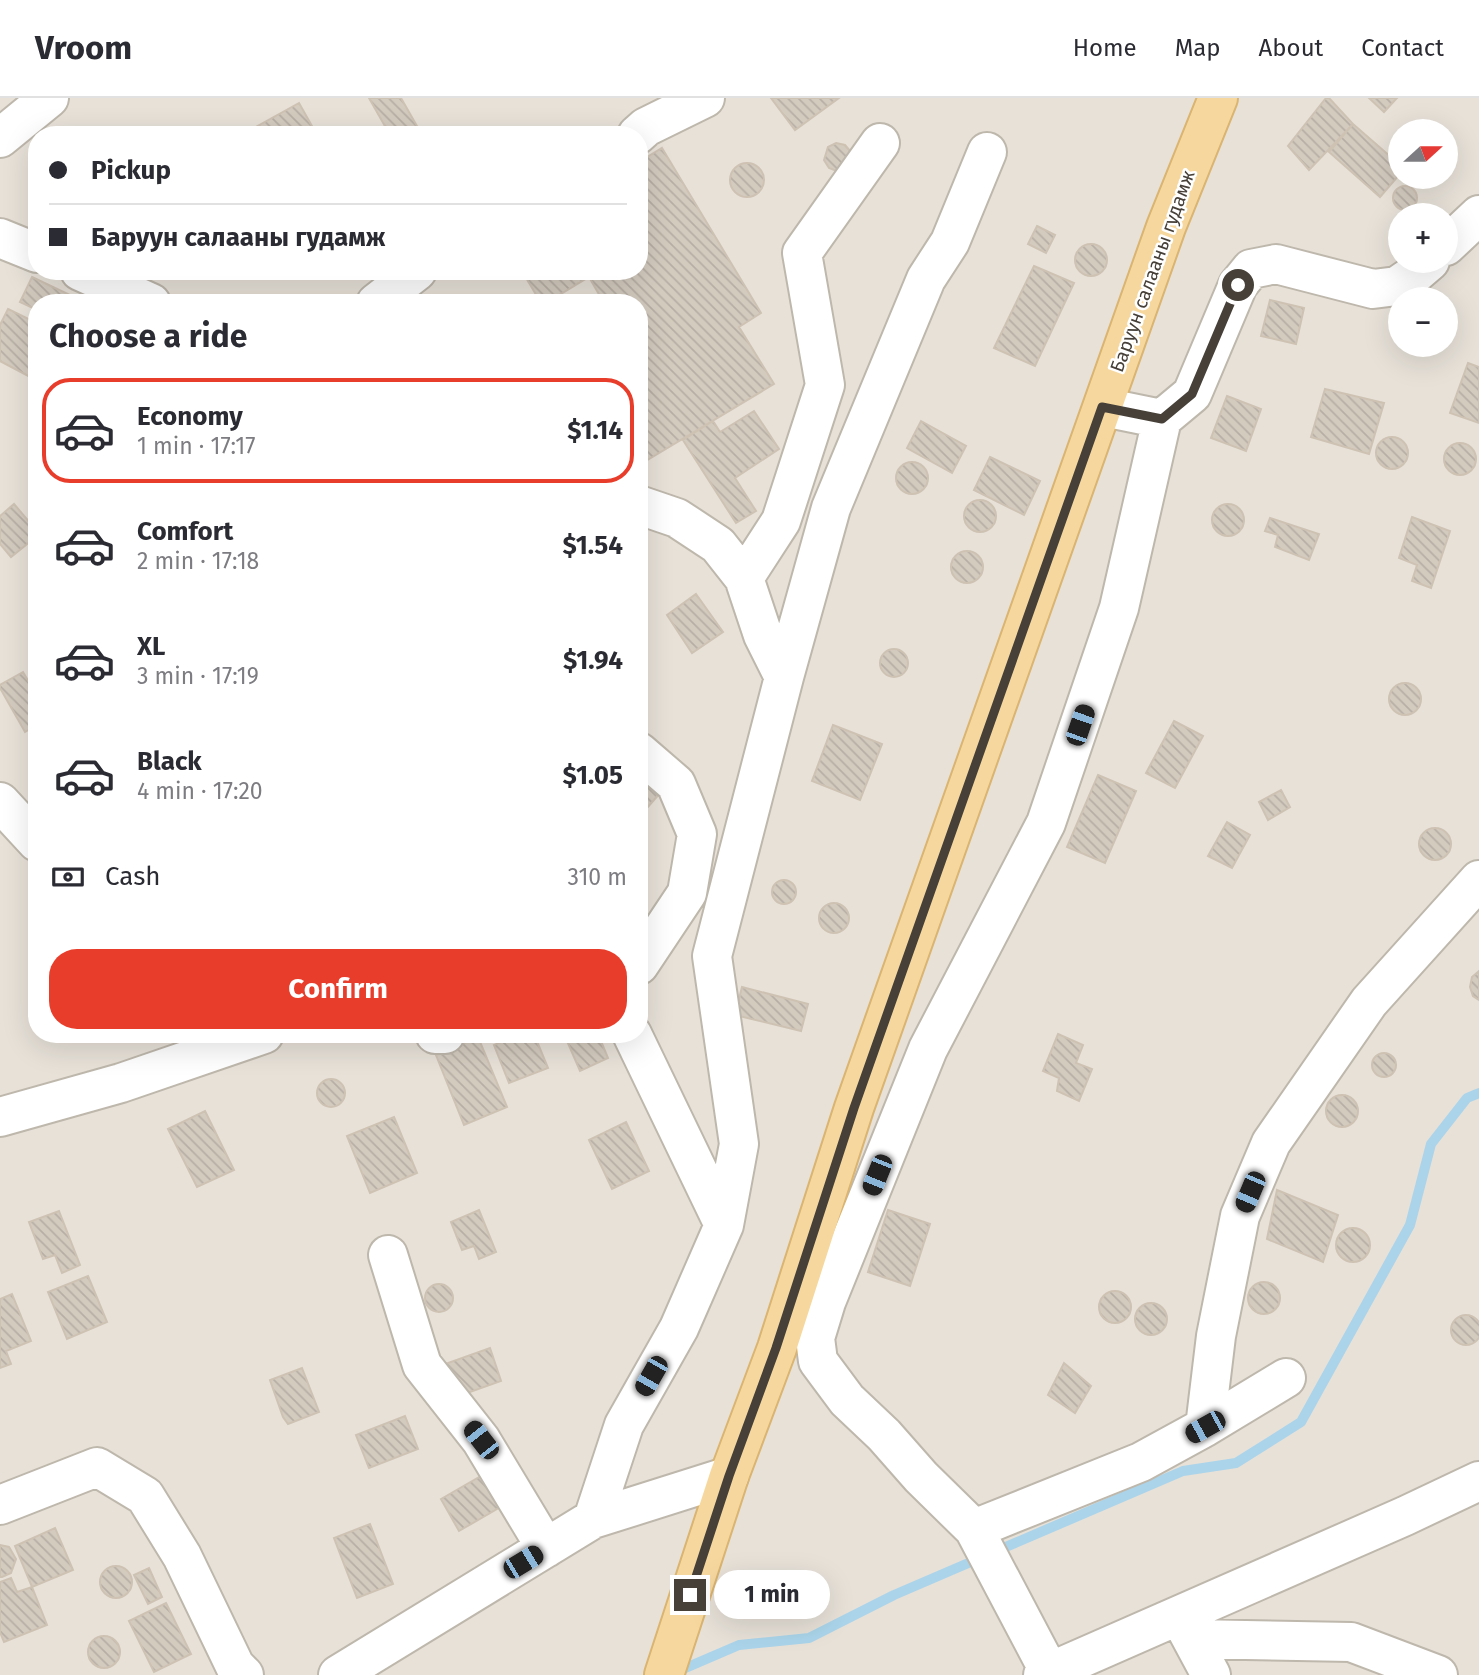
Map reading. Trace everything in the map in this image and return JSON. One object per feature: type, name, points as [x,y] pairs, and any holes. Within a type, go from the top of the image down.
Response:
[{"type":"main road","name":"Баруун салааны гудамж","points":[[669,1659],[729,1476],[776,1348],[854,1108],[1166,227],[1218,98]]},
{"type":"street","points":[[0,138],[50,98]]},
{"type":"street","points":[[51,126],[67,98]]},
{"type":"street","points":[[648,126],[705,98]]},
{"type":"street","points":[[744,578],[781,522],[825,385],[802,253],[880,143]]},
{"type":"street","points":[[593,1519],[624,1425],[679,1328],[724,1225],[739,1144],[712,956],[831,508],[926,279],[950,242],[987,152]]},
{"type":"street","points":[[1458,235],[1479,215]]},
{"type":"street","points":[[0,238],[28,249]]},
{"type":"street","points":[[1414,273],[1397,286],[1373,289],[1276,264],[1251,269],[1238,285],[1192,394],[1162,419],[1119,608],[1046,823],[928,1049],[826,1302],[815,1338],[818,1361],[847,1400],[974,1530],[1047,1674],[1185,1627],[1479,1480]]},
{"type":"street","points":[[100,280],[131,294]]},
{"type":"street","points":[[388,294],[405,280]]},
{"type":"street","points":[[1102,407],[1162,419]]},
{"type":"street","points":[[648,508],[677,518],[718,545],[744,578],[763,635],[784,677]]},
{"type":"street","points":[[648,760],[676,784],[697,834],[687,893],[648,952]]},
{"type":"street","points":[[0,802],[28,832]]},
{"type":"street","points":[[1205,1427],[1216,1336],[1240,1216],[1271,1143],[1369,1002],[1479,880]]},
{"type":"street","points":[[0,1116],[121,1083],[230,1043]]},
{"type":"street","points":[[636,1043],[724,1225]]},
{"type":"street","points":[[388,1255],[422,1366],[481,1440],[546,1548]]},
{"type":"street","points":[[974,1530],[1141,1462],[1286,1378]]},
{"type":"street","points":[[0,1505],[97,1467],[145,1496],[182,1556],[236,1666],[244,1675]]},
{"type":"street","points":[[338,1675],[593,1519],[729,1476]]},
{"type":"street","points":[[1185,1627],[1211,1675]]},
{"type":"street","points":[[1185,1627],[1352,1642],[1438,1675]]},
{"type":"shaded area","points":[[0,98],[1479,98],[1479,1675],[0,1675]]},
{"type":"building","points":[[369,98],[401,98],[417,126],[385,126]]},
{"type":"building","points":[[771,98],[839,98],[795,130]]},
{"type":"building","points":[[1326,98],[1353,124],[1309,170],[1288,146]]},
{"type":"building","points":[[1369,98],[1397,98],[1384,112]]},
{"type":"building","points":[[299,103],[312,126],[258,126]]},
{"type":"building","points":[[1353,124],[1388,155],[1388,188],[1380,197],[1329,152]]},
{"type":"building","points":[[836,143],[845,145],[851,152],[837,171],[829,168],[824,160],[828,147]]},
{"type":"building","points":[[662,148],[761,313],[739,327],[774,384],[648,460],[648,294],[599,294],[591,280],[648,280],[648,157]]},
{"type":"building","points":[[747,163],[759,168],[764,180],[759,192],[747,197],[735,192],[730,180],[735,168]]},
{"type":"building","points":[[1396,189],[1414,189],[1416,203],[1394,203]]},
{"type":"building","points":[[1037,226],[1055,235],[1046,253],[1028,244]]},
{"type":"building","points":[[1091,244],[1102,249],[1107,260],[1102,271],[1091,276],[1080,271],[1075,260],[1080,249]]},
{"type":"building","points":[[1034,266],[1074,283],[1035,366],[994,348]]},
{"type":"building","points":[[31,280],[38,280],[68,294],[28,294],[28,306],[20,302]]},
{"type":"building","points":[[527,280],[584,280],[561,294],[536,294]]},
{"type":"building","points":[[1270,300],[1304,308],[1296,344],[1261,336]]},
{"type":"building","points":[[8,309],[28,319],[28,376],[0,361],[0,325]]},
{"type":"building","points":[[1468,363],[1479,367],[1479,423],[1450,413]]},
{"type":"building","points":[[1325,389],[1384,403],[1369,454],[1311,437]]},
{"type":"building","points":[[1227,396],[1261,409],[1246,451],[1211,438]]},
{"type":"building","points":[[754,411],[779,449],[735,478],[756,511],[736,523],[683,440],[713,421],[720,432]]},
{"type":"building","points":[[921,421],[966,446],[952,473],[907,448]]},
{"type":"building","points":[[1392,437],[1403,442],[1408,453],[1403,464],[1392,469],[1381,464],[1376,453],[1381,442]]},
{"type":"building","points":[[1460,443],[1471,448],[1476,459],[1471,470],[1460,475],[1449,470],[1444,459],[1449,448]]},
{"type":"building","points":[[990,457],[1040,481],[1024,515],[974,490]]},
{"type":"building","points":[[912,462],[923,467],[928,478],[923,489],[912,494],[901,489],[896,478],[901,467]]},
{"type":"building","points":[[980,500],[991,505],[996,516],[991,527],[980,532],[969,527],[964,516],[969,505]]},
{"type":"building","points":[[14,504],[28,520],[28,543],[11,557],[0,544],[0,516]]},
{"type":"building","points":[[1228,504],[1239,509],[1244,520],[1239,531],[1228,536],[1217,531],[1212,520],[1217,509]]},
{"type":"building","points":[[1412,517],[1450,531],[1431,588],[1412,581],[1417,565],[1399,558]]},
{"type":"building","points":[[1270,518],[1319,534],[1309,560],[1275,547],[1278,535],[1265,531]]},
{"type":"building","points":[[967,551],[978,556],[983,567],[978,578],[967,583],[956,578],[951,567],[956,556]]},
{"type":"building","points":[[696,594],[723,632],[692,653],[667,615]]},
{"type":"building","points":[[894,649],[904,653],[908,663],[904,673],[894,677],[884,673],[880,663],[884,653]]},
{"type":"building","points":[[23,672],[28,681],[28,730],[25,732],[0,688],[0,685]]},
{"type":"building","points":[[1405,683],[1416,688],[1421,699],[1416,710],[1405,715],[1394,710],[1389,699],[1394,688]]},
{"type":"building","points":[[1174,721],[1203,736],[1175,788],[1146,773]]},
{"type":"building","points":[[833,725],[882,744],[860,800],[812,781]]},
{"type":"building","points":[[1098,775],[1136,791],[1105,863],[1067,847]]},
{"type":"building","points":[[648,780],[661,792],[648,807]]},
{"type":"building","points":[[1281,790],[1290,807],[1268,820],[1259,802]]},
{"type":"building","points":[[1227,822],[1250,835],[1232,868],[1208,856]]},
{"type":"building","points":[[1435,828],[1446,833],[1451,844],[1446,855],[1435,860],[1424,855],[1419,844],[1424,833]]},
{"type":"building","points":[[784,880],[792,884],[796,892],[792,900],[784,904],[776,900],[772,892],[776,884]]},
{"type":"building","points":[[834,903],[840,904],[848,912],[848,924],[840,932],[834,933],[828,932],[820,924],[819,918],[820,912],[828,904]]},
{"type":"building","points":[[1479,971],[1479,1000],[1473,996],[1470,987],[1472,977]]},
{"type":"building","points":[[742,987],[808,1004],[801,1031],[735,1015]]},
{"type":"building","points":[[1058,1034],[1083,1045],[1076,1063],[1092,1069],[1079,1101],[1057,1091],[1059,1078],[1043,1071]]},
{"type":"building","points":[[464,1043],[480,1043],[507,1107],[464,1125],[436,1055]]},
{"type":"building","points":[[538,1043],[548,1068],[509,1083],[494,1045]]},
{"type":"building","points":[[568,1043],[602,1043],[608,1058],[580,1071]]},
{"type":"building","points":[[1384,1053],[1393,1056],[1396,1065],[1393,1074],[1384,1077],[1375,1074],[1372,1065],[1375,1056]]},
{"type":"building","points":[[331,1079],[341,1083],[345,1093],[341,1103],[331,1107],[321,1103],[317,1093],[321,1083]]},
{"type":"building","points":[[1342,1095],[1353,1100],[1358,1111],[1353,1122],[1342,1127],[1331,1122],[1326,1111],[1331,1100]]},
{"type":"building","points":[[205,1111],[234,1170],[197,1187],[168,1129]]},
{"type":"building","points":[[394,1117],[417,1173],[370,1193],[347,1136]]},
{"type":"building","points":[[626,1122],[649,1171],[612,1189],[589,1140]]},
{"type":"building","points":[[1277,1190],[1338,1215],[1323,1262],[1267,1239]]},
{"type":"building","points":[[479,1210],[496,1252],[479,1259],[474,1246],[462,1250],[451,1222]]},
{"type":"building","points":[[888,1210],[930,1224],[910,1286],[868,1272]]},
{"type":"building","points":[[59,1211],[80,1265],[62,1273],[55,1255],[43,1259],[29,1222]]},
{"type":"building","points":[[1353,1228],[1365,1233],[1370,1245],[1365,1257],[1353,1262],[1341,1257],[1336,1245],[1341,1233]]},
{"type":"building","points":[[88,1276],[107,1322],[67,1339],[48,1292]]},
{"type":"building","points":[[1264,1282],[1276,1286],[1280,1298],[1276,1310],[1264,1314],[1252,1310],[1248,1298],[1252,1286]]},
{"type":"building","points":[[439,1284],[449,1288],[453,1298],[449,1308],[439,1312],[429,1308],[425,1298],[429,1288]]},
{"type":"building","points":[[1115,1291],[1126,1296],[1131,1307],[1126,1318],[1115,1323],[1104,1318],[1099,1307],[1104,1296]]},
{"type":"building","points":[[12,1294],[31,1341],[6,1351],[11,1364],[0,1368],[0,1299]]},
{"type":"building","points":[[1151,1303],[1162,1308],[1167,1319],[1162,1330],[1151,1335],[1140,1330],[1135,1319],[1140,1308]]},
{"type":"building","points":[[1466,1315],[1477,1319],[1480,1336],[1477,1341],[1466,1345],[1455,1341],[1451,1330],[1455,1319]]},
{"type":"building","points":[[490,1348],[501,1381],[456,1397],[445,1364]]},
{"type":"building","points":[[1064,1363],[1091,1386],[1075,1413],[1048,1395]]},
{"type":"building","points":[[302,1368],[319,1412],[288,1424],[270,1380]]},
{"type":"building","points":[[405,1416],[418,1449],[369,1468],[356,1435]]},
{"type":"building","points":[[486,1473],[504,1505],[459,1531],[441,1499]]},
{"type":"building","points":[[370,1524],[393,1584],[357,1598],[334,1538]]},
{"type":"building","points":[[55,1528],[73,1570],[32,1587],[15,1546]]},
{"type":"building","points":[[0,1545],[9,1547],[16,1559],[11,1573],[2,1577],[0,1577]]},
{"type":"building","points":[[116,1566],[127,1571],[132,1582],[127,1593],[116,1598],[105,1593],[100,1582],[105,1571]]},
{"type":"building","points":[[149,1568],[162,1597],[148,1604],[134,1575]]},
{"type":"building","points":[[11,1578],[17,1592],[32,1587],[47,1625],[4,1642],[0,1632],[0,1582]]},
{"type":"building","points":[[166,1603],[191,1654],[154,1672],[129,1621]]},
{"type":"building","points":[[104,1636],[115,1641],[120,1652],[115,1663],[104,1668],[93,1663],[88,1652],[93,1641]]},
{"type":"waterway","points":[[994,1552],[1183,1471],[1236,1463],[1301,1422],[1410,1225],[1431,1144],[1467,1098],[1479,1093]]},
{"type":"waterway","points":[[676,1672],[739,1645],[809,1638],[894,1595],[980,1558]]},
{"type":"route","points":[[690,1595],[729,1476],[776,1348],[854,1108],[1102,407],[1162,419],[1192,394],[1238,285]]}]
